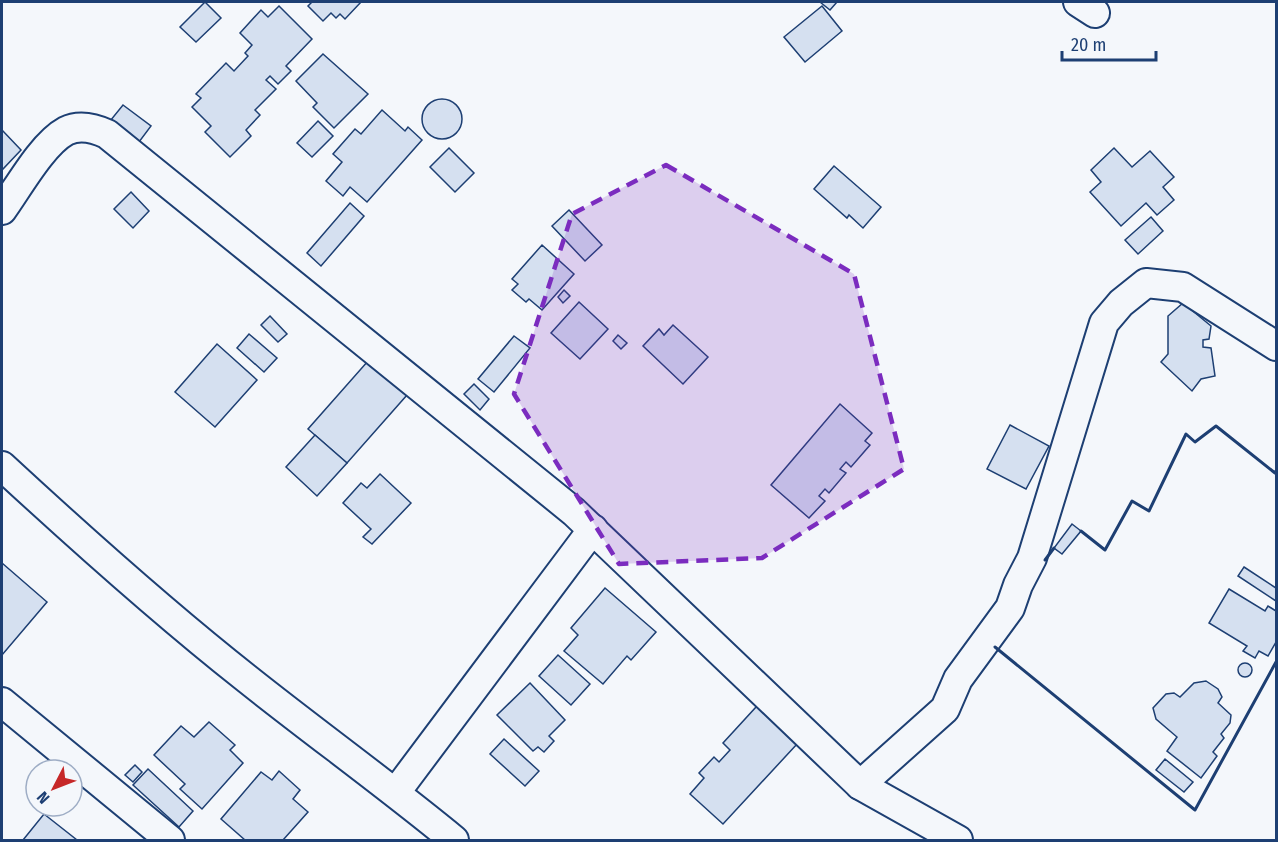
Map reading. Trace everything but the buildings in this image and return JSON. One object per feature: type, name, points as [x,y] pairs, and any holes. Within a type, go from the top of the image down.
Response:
[{"type":"street","points":[[2,210],[54,140],[68,130],[82,127],[93,128],[107,134],[593,529],[860,785],[958,840]]},
{"type":"street","points":[[860,785],[945,709],[958,679],[1010,608],[1018,585],[1032,558],[1104,323],[1121,303],[1146,283],[1183,287],[1276,346]]},
{"type":"street","points":[[2,466],[110,566],[237,671],[396,792],[454,840]]},
{"type":"street","points":[[396,792],[593,529]]},
{"type":"street","points":[[2,702],[170,840]]},
{"type":"highlighted area","points":[[666,165],[854,274],[904,469],[762,558],[619,564],[514,394],[572,214]]},
{"type":"wall","points":[[1081,531],[1105,550],[1132,501],[1149,511],[1186,434],[1195,442],[1216,426],[1275,473],[1276,471]]},
{"type":"wall","points":[[1045,560],[1054,548]]},
{"type":"wall","points":[[995,647],[1195,810],[1276,662]]}]
